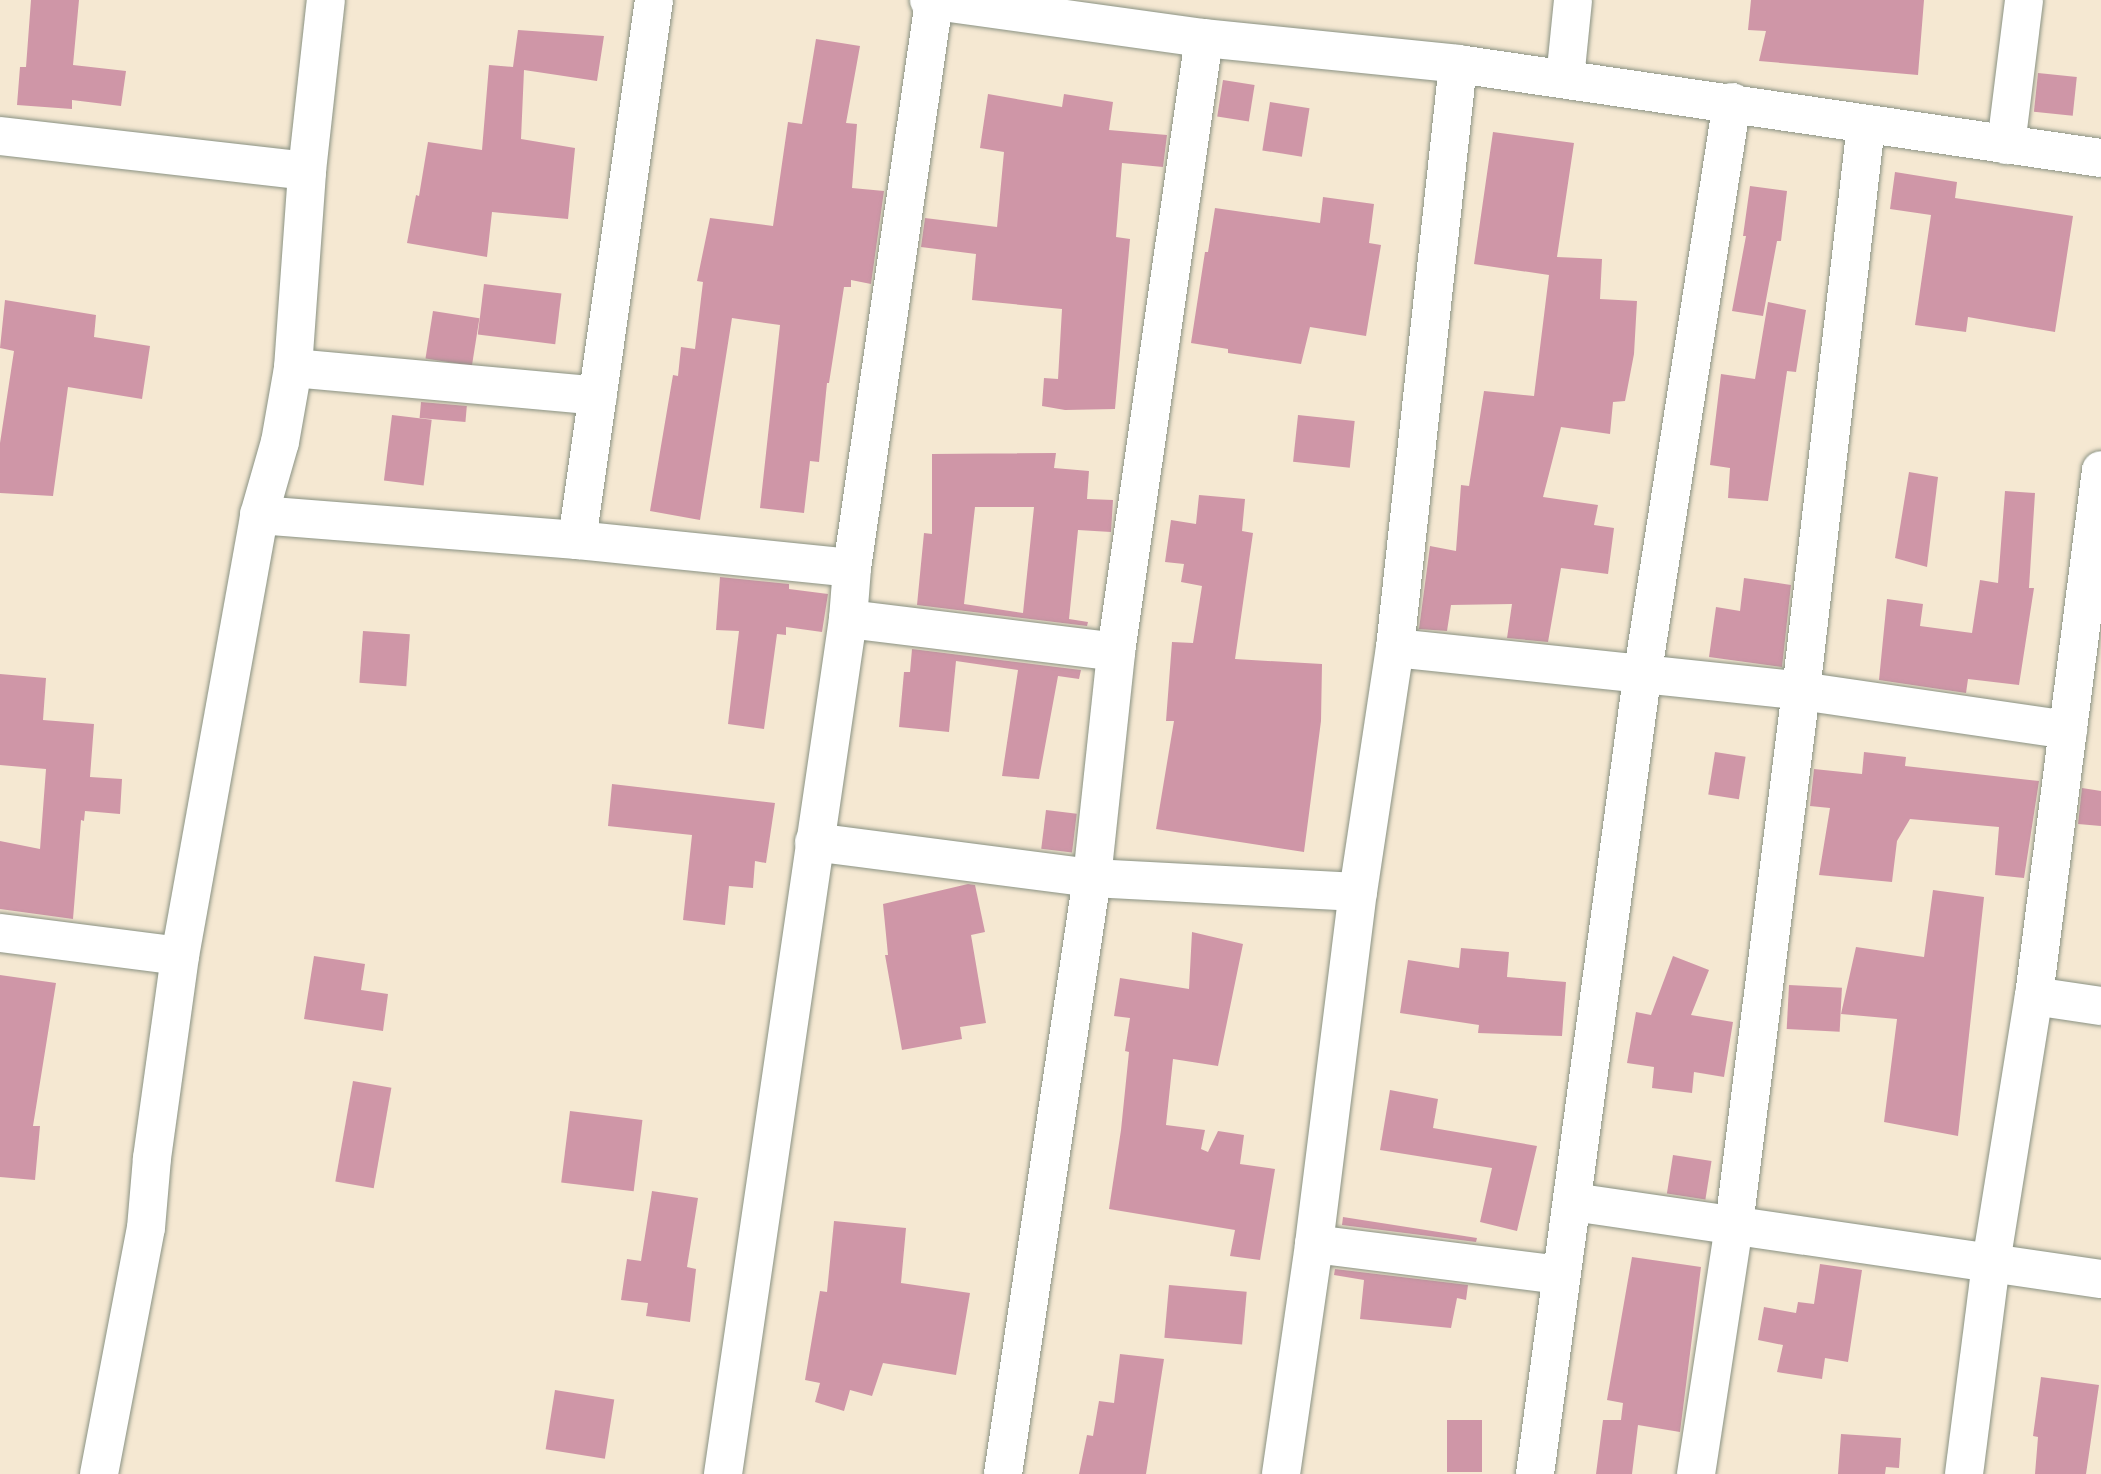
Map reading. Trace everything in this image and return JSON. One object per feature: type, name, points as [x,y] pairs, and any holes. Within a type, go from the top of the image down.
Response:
[{"type":"street","points":[[99,1474],[146,1228],[152,1158],[180,956],[258,515],[280,442],[293,368],[307,171],[326,0]]},
{"type":"street","points":[[577,540],[654,0]]},
{"type":"street","points":[[723,1474],[848,620],[852,568],[931,0],[1079,10],[1204,38],[1458,64],[2101,158]]},
{"type":"street","points":[[1565,79],[1573,0]]},
{"type":"street","points":[[2006,145],[2024,0]]},
{"type":"street","points":[[1003,1474],[1093,878],[1116,652],[1204,38]]},
{"type":"street","points":[[1281,1474],[1314,1244],[1358,892],[1395,648],[1458,64]]},
{"type":"street","points":[[1535,1474],[1642,677],[1732,102]]},
{"type":"street","points":[[1696,1474],[1734,1225],[1801,691],[1866,125]]},
{"type":"street","points":[[0,136],[307,171]]},
{"type":"street","points":[[293,368],[598,396]]},
{"type":"street","points":[[1964,1474],[1991,1264],[2034,996],[2101,471]]},
{"type":"street","points":[[258,515],[577,540],[852,568]]},
{"type":"street","points":[[848,620],[1116,652]]},
{"type":"street","points":[[1395,648],[1642,677],[1801,691],[2068,730]]},
{"type":"street","points":[[814,842],[1093,878],[1358,892]]},
{"type":"street","points":[[0,933],[180,956]]},
{"type":"street","points":[[2034,996],[2101,1006]]},
{"type":"street","points":[[1573,1202],[2101,1279]]},
{"type":"street","points":[[1314,1244],[1562,1275]]},
{"type":"building","points":[[31,0],[79,0],[73,65],[126,71],[121,106],[72,100],[72,109],[17,105],[20,67],[26,67]]},
{"type":"building","points":[[1751,0],[1924,0],[1918,75],[1759,61],[1766,31],[1748,30]]},
{"type":"building","points":[[518,30],[604,36],[597,81],[524,70],[521,139],[575,148],[568,219],[492,212],[487,257],[407,243],[416,195],[419,196],[428,142],[482,150],[489,65],[513,67]]},
{"type":"building","points":[[816,39],[860,46],[846,123],[857,124],[852,188],[884,191],[871,284],[851,280],[851,287],[844,287],[827,383],[819,462],[810,461],[804,513],[760,508],[780,325],[732,318],[700,520],[650,511],[673,375],[678,376],[681,347],[695,349],[703,282],[697,281],[710,218],[773,226],[788,122],[802,124]]},
{"type":"building","points":[[2038,73],[2077,77],[2073,116],[2034,112]]},
{"type":"building","points":[[1223,80],[1255,85],[1249,122],[1217,117]]},
{"type":"building","points":[[988,94],[1062,107],[1064,94],[1113,102],[1109,130],[1167,135],[1163,167],[1122,163],[1116,237],[1130,239],[1115,409],[1065,410],[1042,406],[1044,378],[1058,379],[1062,309],[972,300],[976,254],[921,247],[925,218],[997,227],[1004,152],[980,148]]},
{"type":"building","points":[[1270,102],[1310,108],[1302,157],[1262,150]]},
{"type":"building","points":[[1493,132],[1574,143],[1557,257],[1602,259],[1600,299],[1637,301],[1634,354],[1625,401],[1613,402],[1610,434],[1561,427],[1543,497],[1598,505],[1594,525],[1614,528],[1608,574],[1561,568],[1548,642],[1507,638],[1512,604],[1451,605],[1447,631],[1419,629],[1430,546],[1456,551],[1461,485],[1469,486],[1484,391],[1534,396],[1549,275],[1474,264]]},
{"type":"building","points":[[1895,172],[1957,182],[1955,198],[2073,216],[2055,332],[1968,317],[1966,332],[1915,325],[1931,215],[1890,209]]},
{"type":"building","points":[[1750,186],[1787,191],[1781,241],[1777,241],[1763,316],[1732,311],[1746,236],[1743,236]]},
{"type":"building","points":[[1323,197],[1374,204],[1369,243],[1381,245],[1366,336],[1310,327],[1301,364],[1228,353],[1228,349],[1191,343],[1205,252],[1208,252],[1215,208],[1320,223]]},
{"type":"building","points":[[484,284],[561,294],[555,344],[478,335]]},
{"type":"building","points":[[5,300],[96,315],[94,337],[150,346],[142,399],[68,387],[53,496],[0,493],[0,443],[14,351],[0,348]]},
{"type":"building","points":[[1768,302],[1806,310],[1796,372],[1787,371],[1768,501],[1728,498],[1730,468],[1710,465],[1721,374],[1755,379]]},
{"type":"building","points":[[433,311],[479,318],[472,366],[425,358]]},
{"type":"building","points":[[421,402],[467,406],[465,422],[420,418]]},
{"type":"building","points":[[392,415],[432,420],[424,485],[384,481]]},
{"type":"building","points":[[1298,415],[1355,421],[1350,468],[1293,462]]},
{"type":"building","points":[[1056,453],[1054,468],[1089,471],[1087,499],[1113,500],[1111,532],[1078,530],[1069,619],[1088,622],[1087,626],[917,605],[924,533],[932,534],[932,454]],"holes":[[[975,507],[1034,507],[1023,613],[964,604]]]},
{"type":"building","points":[[1909,472],[1938,477],[1927,567],[1895,558]]},
{"type":"building","points":[[2005,491],[2035,493],[2029,588],[2034,588],[2019,685],[1968,679],[1966,693],[1879,680],[1887,599],[1923,604],[1920,626],[1972,633],[1980,580],[1998,583]]},
{"type":"building","points":[[1199,495],[1245,499],[1242,531],[1253,533],[1235,659],[1322,664],[1321,721],[1304,852],[1156,829],[1174,721],[1166,721],[1172,642],[1193,643],[1202,586],[1181,582],[1184,564],[1165,562],[1171,520],[1196,524]]},
{"type":"building","points":[[720,577],[789,584],[789,589],[828,594],[822,632],[786,627],[786,635],[777,634],[764,729],[728,724],[739,631],[716,630]]},
{"type":"building","points":[[1744,578],[1791,585],[1782,667],[1709,657],[1716,607],[1740,611]]},
{"type":"building","points":[[363,631],[410,634],[406,686],[359,683]]},
{"type":"building","points":[[912,649],[1081,670],[1079,679],[1058,676],[1039,779],[1002,776],[1018,670],[956,661],[949,732],[899,727],[904,672],[910,672]]},
{"type":"building","points":[[0,674],[46,678],[43,720],[94,724],[90,777],[122,779],[120,814],[85,811],[84,821],[81,820],[73,919],[0,909],[0,841],[40,849],[46,769],[0,765]]},
{"type":"building","points":[[1715,752],[1746,757],[1739,799],[1708,794]]},
{"type":"building","points":[[1864,752],[1906,757],[1905,766],[2039,781],[2024,878],[1995,875],[1999,827],[1910,819],[1897,841],[1892,882],[1819,875],[1830,808],[1810,806],[1814,769],[1862,774]]},
{"type":"building","points":[[612,784],[775,803],[766,863],[755,861],[753,888],[729,886],[725,925],[683,920],[692,835],[608,826]]},
{"type":"building","points":[[2082,788],[2101,791],[2101,826],[2078,824]]},
{"type":"building","points":[[1046,810],[1077,814],[1072,852],[1041,849]]},
{"type":"building","points":[[968,884],[975,885],[985,932],[971,935],[986,1023],[960,1027],[962,1039],[902,1050],[885,955],[888,955],[883,904]]},
{"type":"building","points":[[1933,890],[1984,897],[1958,1136],[1884,1122],[1897,1019],[1841,1014],[1856,947],[1924,957]]},
{"type":"building","points":[[1192,932],[1243,944],[1218,1066],[1173,1059],[1166,1125],[1205,1130],[1201,1149],[1208,1152],[1218,1131],[1244,1135],[1240,1164],[1275,1169],[1260,1260],[1230,1256],[1235,1230],[1109,1209],[1129,1052],[1125,1051],[1130,1018],[1114,1016],[1120,978],[1189,989]]},
{"type":"building","points":[[1461,948],[1509,952],[1507,977],[1566,982],[1562,1036],[1478,1033],[1479,1025],[1400,1013],[1408,960],[1459,968]]},
{"type":"building","points":[[314,956],[365,964],[361,990],[388,994],[383,1031],[304,1019]]},
{"type":"building","points":[[1673,956],[1709,970],[1691,1015],[1733,1022],[1724,1077],[1694,1072],[1692,1093],[1652,1088],[1654,1067],[1627,1063],[1636,1012],[1651,1015]]},
{"type":"building","points":[[0,975],[56,983],[33,1126],[40,1126],[35,1180],[0,1177]]},
{"type":"building","points":[[1789,985],[1842,988],[1840,1032],[1787,1029]]},
{"type":"building","points":[[353,1081],[391,1088],[374,1188],[335,1181]]},
{"type":"building","points":[[1390,1090],[1438,1099],[1433,1128],[1537,1146],[1517,1231],[1480,1222],[1492,1168],[1380,1150]]},
{"type":"building","points":[[570,1111],[642,1120],[634,1191],[561,1182]]},
{"type":"building","points":[[1673,1155],[1712,1161],[1705,1200],[1667,1194]]},
{"type":"building","points":[[652,1191],[698,1198],[687,1267],[696,1269],[690,1322],[646,1316],[648,1303],[621,1300],[627,1259],[641,1261]]},
{"type":"building","points":[[1343,1217],[1477,1238],[1476,1242],[1342,1225]]},
{"type":"building","points":[[834,1221],[906,1228],[901,1283],[970,1293],[956,1375],[883,1363],[872,1396],[850,1390],[844,1411],[815,1402],[820,1383],[805,1380],[820,1291],[827,1292]]},
{"type":"building","points":[[1632,1257],[1701,1267],[1680,1432],[1638,1425],[1632,1474],[1596,1474],[1603,1420],[1621,1420],[1623,1403],[1607,1400]]},
{"type":"building","points":[[1820,1264],[1862,1270],[1848,1362],[1825,1358],[1822,1379],[1777,1372],[1783,1345],[1758,1340],[1764,1307],[1796,1313],[1798,1302],[1814,1304]]},
{"type":"building","points":[[1335,1269],[1468,1285],[1466,1300],[1457,1298],[1451,1328],[1360,1319],[1364,1280],[1334,1275]]},
{"type":"building","points":[[1169,1285],[1247,1292],[1242,1345],[1164,1338]]},
{"type":"building","points":[[1120,1354],[1164,1359],[1146,1474],[1079,1474],[1087,1435],[1093,1436],[1099,1401],[1114,1403]]},
{"type":"building","points":[[2041,1377],[2099,1385],[2086,1474],[2035,1474],[2038,1437],[2033,1436]]},
{"type":"building","points":[[555,1390],[614,1399],[605,1459],[546,1449]]},
{"type":"building","points":[[1447,1420],[1482,1420],[1482,1472],[1447,1472]]},
{"type":"building","points":[[1841,1434],[1901,1438],[1899,1468],[1886,1467],[1885,1474],[1838,1474]]}]
